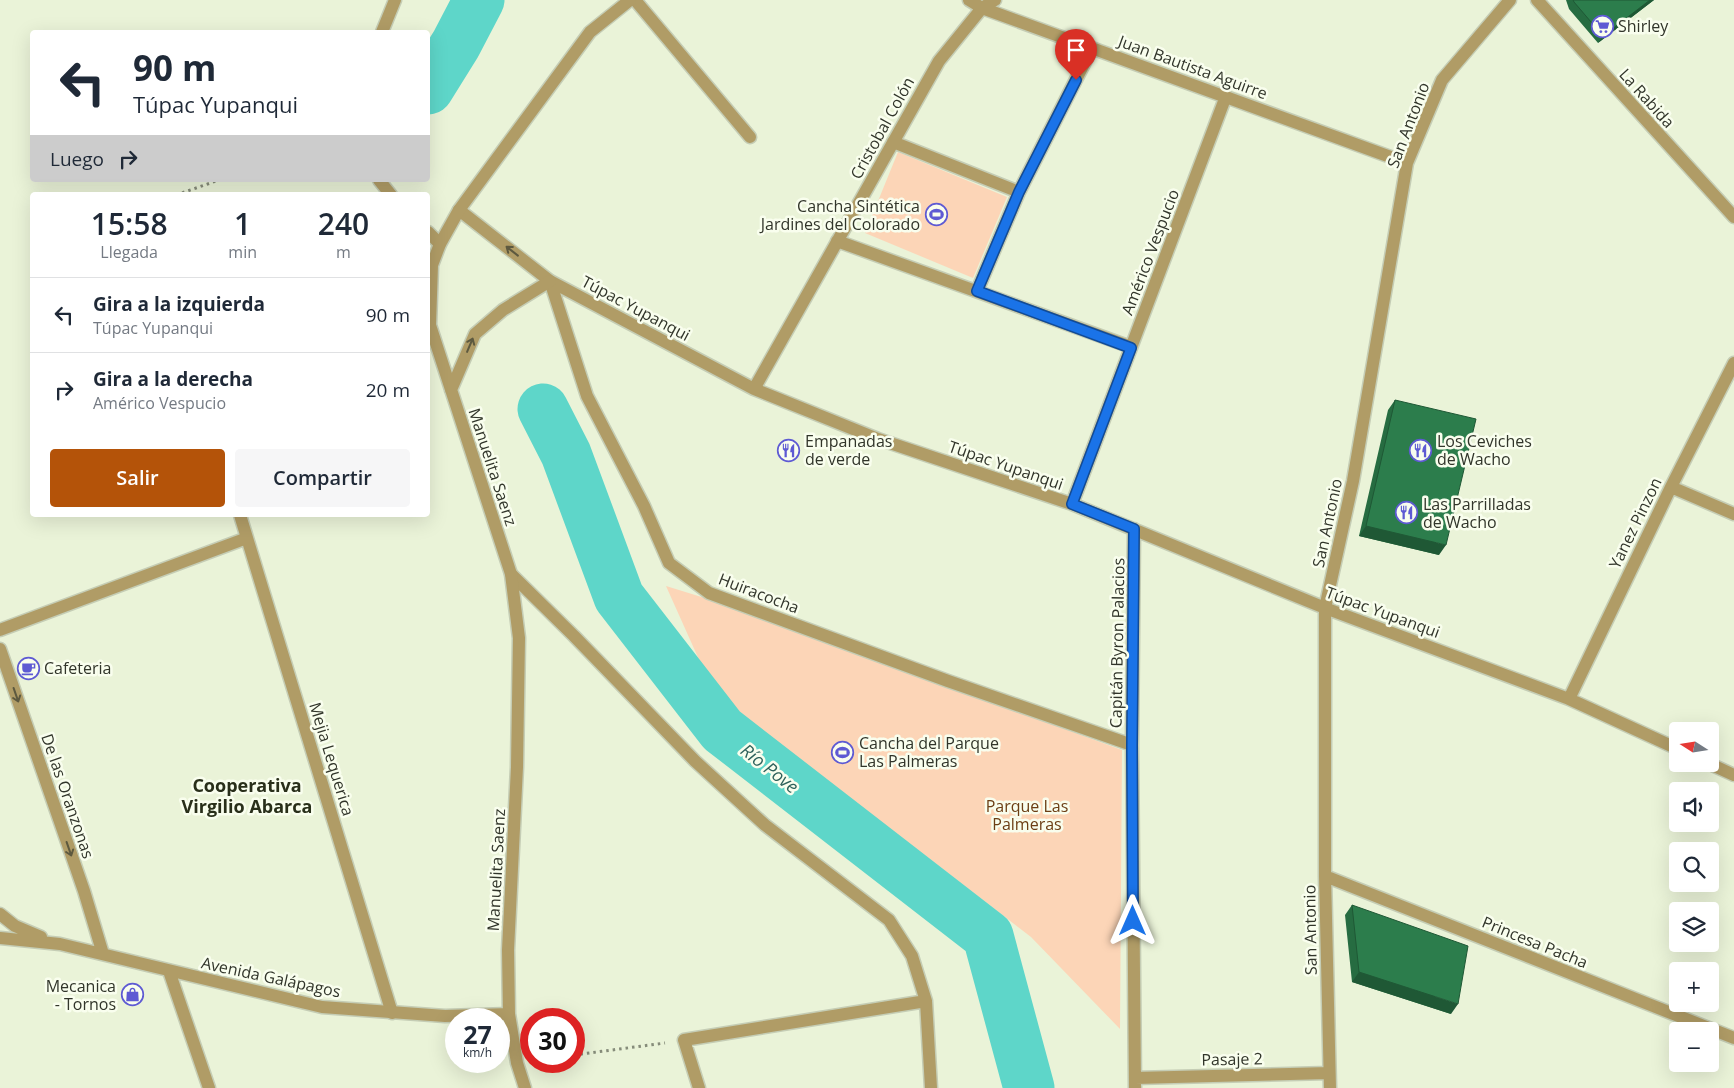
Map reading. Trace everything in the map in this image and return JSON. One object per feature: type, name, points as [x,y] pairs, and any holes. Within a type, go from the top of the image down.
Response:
[{"type":"street","points":[[383,30],[395,0]]},
{"type":"street","name":"Manuelita Saenz","points":[[509,1008],[508,950],[517,767],[519,638],[511,574],[430,325],[432,265],[440,244],[459,210],[590,32],[630,0]]},
{"type":"street","points":[[634,0],[750,137]]},
{"type":"street","name":"Juan Bautista Aguirre","points":[[969,0],[982,8],[1407,163]]},
{"type":"street","name":"Cristobal Colón","points":[[754,390],[939,61],[982,8],[995,0]]},
{"type":"street","name":"San Antonio","points":[[1330,1088],[1325,876],[1325,608],[1353,481],[1407,163],[1442,80],[1510,0]]},
{"type":"street","name":"La Rabida","points":[[1537,0],[1734,217]]},
{"type":"street","points":[[977,291],[1019,192],[1092,48]]},
{"type":"street","name":"Américo Vespucio","points":[[1072,504],[1226,96]]},
{"type":"street","points":[[893,142],[1019,192]]},
{"type":"street","points":[[381,182],[389,192]]},
{"type":"street","name":"Túpac Yupanqui","points":[[459,210],[550,281],[754,390],[878,439],[1072,504],[1325,608],[1568,698],[1669,745]]},
{"type":"street","points":[[430,234],[440,244]]},
{"type":"street","points":[[837,241],[1131,348]]},
{"type":"street","points":[[451,390],[475,334],[503,310],[550,281]]},
{"type":"street","name":"Huiracocha","points":[[550,281],[587,396],[644,506],[669,563],[709,593],[1132,745]]},
{"type":"street","name":"Yanez Pinzon","points":[[1568,698],[1734,363]]},
{"type":"street","points":[[1671,487],[1734,514]]},
{"type":"street","name":"Mejia Lequerica","points":[[241,517],[392,1013]]},
{"type":"street","name":"Capitán Byron Palacios","points":[[1134,529],[1132,745],[1135,1083]]},
{"type":"street","points":[[0,630],[247,538]]},
{"type":"street","points":[[511,574],[702,767],[765,825],[889,920],[912,956],[926,1001],[931,1088]]},
{"type":"street","name":"De las Oranzonas","points":[[0,649],[84,891],[103,954]]},
{"type":"street","points":[[1719,768],[1734,775]]},
{"type":"street","name":"Princesa Pacha","points":[[1325,876],[1734,1038]]},
{"type":"street","name":"Avenida Galápagos","points":[[0,914],[22,929],[60,944]]},
{"type":"street","name":"Avenida Galápagos","points":[[0,938],[60,944],[322,1007],[445,1016]]},
{"type":"street","points":[[169,971],[209,1088]]},
{"type":"street","points":[[699,1088],[684,1040],[926,1001]]},
{"type":"street","name":"Manuelita Saenz","points":[[510,1020],[517,1063],[525,1088]]},
{"type":"street","name":"Pasaje 2","points":[[1135,1083],[1329,1073]]},
{"type":"path","points":[[185,192],[213,182]]},
{"type":"path","points":[[585,1054],[684,1040]]},
{"type":"green space","name":"Cancha Sintética Jardines del Colorado","points":[[898,152],[1007,197],[973,278],[865,233]]},
{"type":"green space","name":"Parque Las Palmeras","points":[[666,586],[708,599],[1122,750],[1120,1029],[1031,937],[922,853],[722,711]]},
{"type":"building","name":"Shirley","points":[[1573,0],[1650,0],[1603,36]]},
{"type":"building","points":[[1395,400],[1476,419],[1446,545],[1366,526]]},
{"type":"building","points":[[1352,905],[1468,946],[1458,1004],[1359,972]]},
{"type":"waterway","name":"Río Pove","points":[[430,86],[456,44],[479,0]]},
{"type":"waterway","name":"Río Pove","points":[[543,409],[566,454],[619,597],[722,730],[988,936],[1029,1088]]},
{"type":"place","name":"Shirley","points":[[1602,26]]},
{"type":"place","name":"Cancha Sintética Jardines del Colorado","points":[[936,215]]},
{"type":"place","name":"Empanadas de verde","points":[[789,450]]},
{"type":"place","name":"Los Ceviches de Wacho","points":[[1421,450]]},
{"type":"place","name":"Las Parrilladas de Wacho","points":[[1407,513]]},
{"type":"place","name":"Cafeteria","points":[[28,668]]},
{"type":"place","name":"Cancha del Parque Las Palmeras","points":[[843,752]]},
{"type":"place","name":"Mecanica - Tornos","points":[[132,995]]},
{"type":"district","name":"Cooperativa Virgilio Abarca","points":[[247,795]]},
{"type":"route","points":[[1076,80],[1019,192],[977,291],[1131,348],[1072,504],[1134,529],[1133,921]]}]
